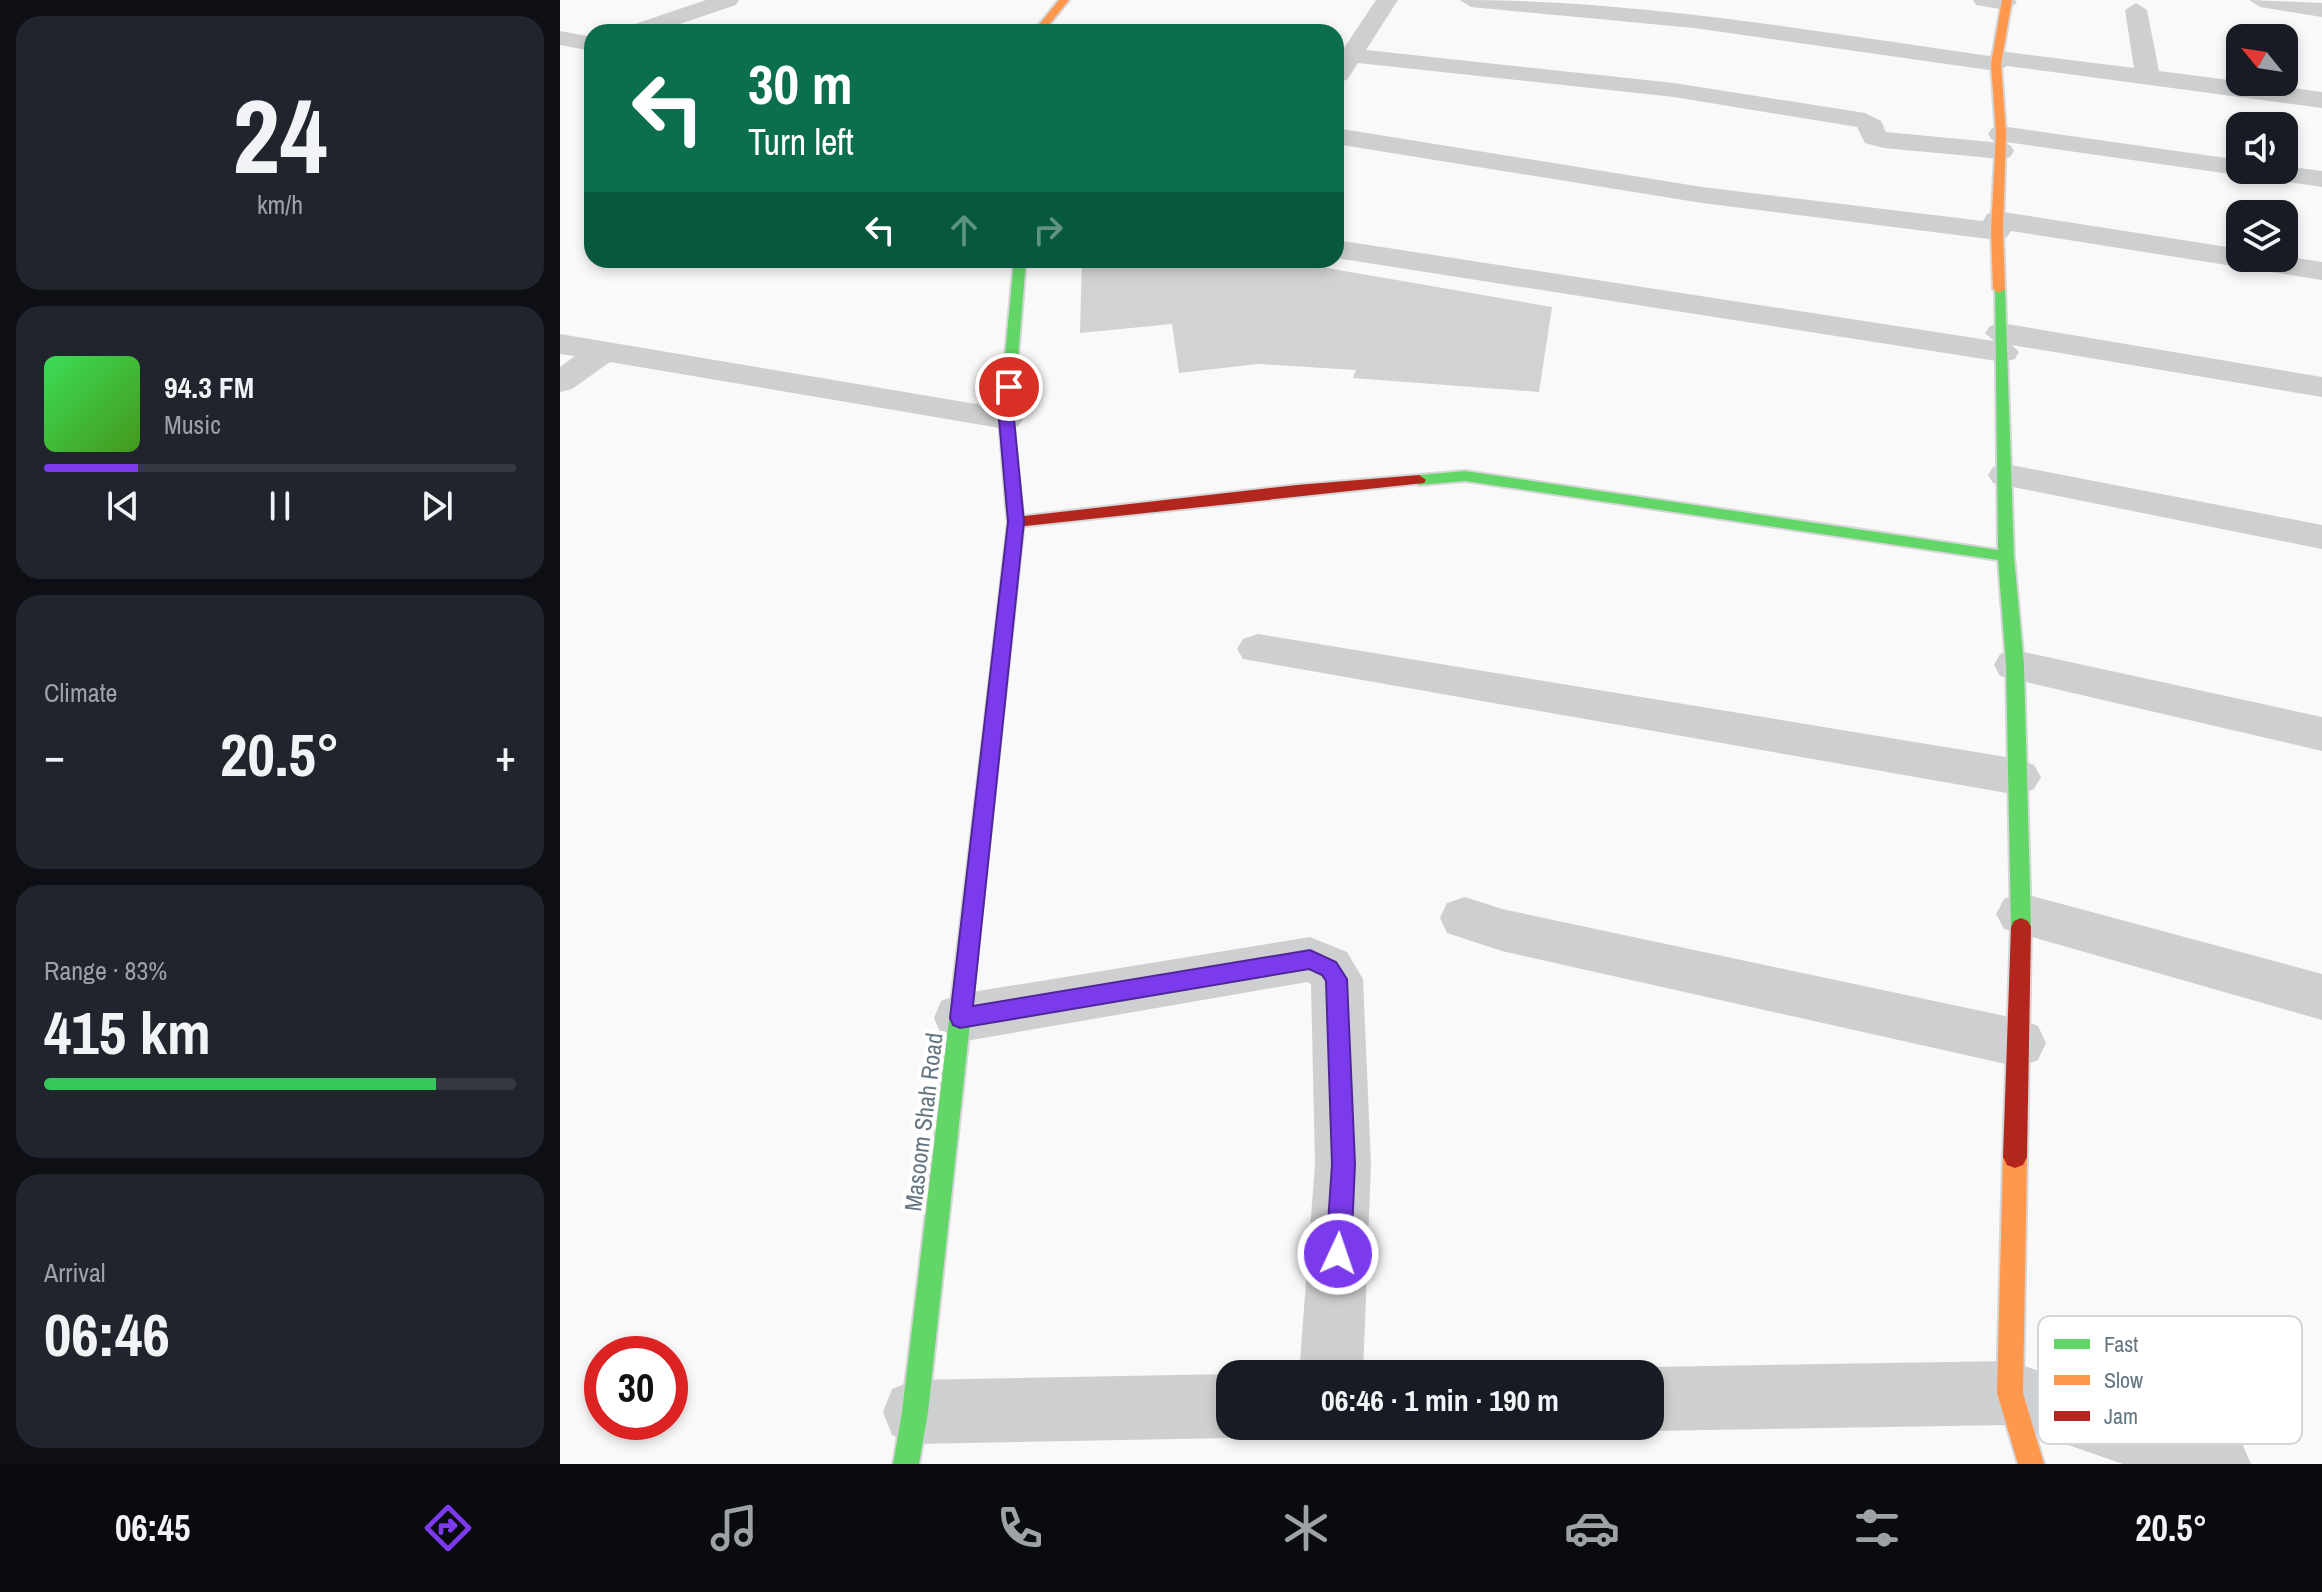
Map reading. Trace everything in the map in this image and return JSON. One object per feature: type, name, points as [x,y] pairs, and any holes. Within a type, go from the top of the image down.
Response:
[{"type":"street","points":[[658,24],[728,0]]},
{"type":"street","points":[[1044,24],[1064,0]]},
{"type":"street","points":[[1344,54],[1387,0]]},
{"type":"street","points":[[1471,0],[1694,21],[1998,61],[2148,77],[2290,85],[2322,100]]},
{"type":"street","points":[[2260,0],[2322,10]]},
{"type":"street","points":[[1999,1],[2001,143],[1997,226],[2006,556],[2015,665],[2021,914],[2010,1393],[2031,1464]]},
{"type":"street","points":[[2136,10],[2148,77]]},
{"type":"street","points":[[560,38],[584,42]]},
{"type":"street","points":[[1344,54],[1674,90],[1865,121],[1872,126],[1874,137],[1884,140],[2001,143],[2226,167]]},
{"type":"street","points":[[1344,137],[1702,195],[1997,226],[2226,256]]},
{"type":"street","points":[[2298,176],[2322,179]]},
{"type":"street","points":[[1344,250],[1555,285],[2002,342],[2322,387]]},
{"type":"street","points":[[2298,267],[2322,271]]},
{"type":"street","name":"Masoom Shah Road","points":[[910,1438],[1016,522],[1006,419],[1019,268]]},
{"type":"street","points":[[560,344],[1006,419]]},
{"type":"street","points":[[560,382],[605,351]]},
{"type":"street","points":[[2006,475],[2322,537]]},
{"type":"street","points":[[1016,522],[1297,490],[1465,476],[2006,556]]},
{"type":"street","points":[[1258,649],[2018,777]]},
{"type":"street","points":[[2015,665],[2322,734]]},
{"type":"street","points":[[2021,914],[2322,997]]},
{"type":"street","points":[[1465,918],[1502,930],[2019,1043]]},
{"type":"street","points":[[960,1018],[1310,959],[1329,968],[1337,979],[1343,1164],[1332,1360]]},
{"type":"street","points":[[1664,1399],[2010,1393],[2038,1403]]},
{"type":"street","points":[[910,1438],[1216,1407]]},
{"type":"street","points":[[2159,1444],[2218,1464]]},
{"type":"building","points":[[1082,268],[1327,268],[1552,307],[1539,392],[1353,378],[1356,370],[1258,364],[1179,373],[1172,324],[1080,333]]},
{"type":"traffic: fast","points":[[1014,506],[1006,419],[1019,268]]},
{"type":"traffic: fast","points":[[1999,289],[2006,556],[2015,665],[2021,927]]},
{"type":"traffic: fast","points":[[1419,480],[1465,476],[2006,556]]},
{"type":"traffic: fast","points":[[906,1464],[915,1412],[991,745]]},
{"type":"traffic: slow","points":[[1044,24],[1064,0]]},
{"type":"traffic: slow","points":[[1999,289],[1997,231],[2001,134],[1996,64],[2007,0]]},
{"type":"traffic: slow","points":[[991,745],[1016,522],[1014,506]]},
{"type":"traffic: slow","points":[[2015,1157],[2010,1393],[2031,1464]]},
{"type":"traffic: jam","points":[[1016,522],[1297,490],[1419,480]]},
{"type":"traffic: jam","points":[[2015,1157],[2021,927]]},
{"type":"route","points":[[1009,387],[1006,419],[1016,522],[960,1018],[1310,959],[1329,968],[1337,979],[1343,1164],[1338,1254]]}]
